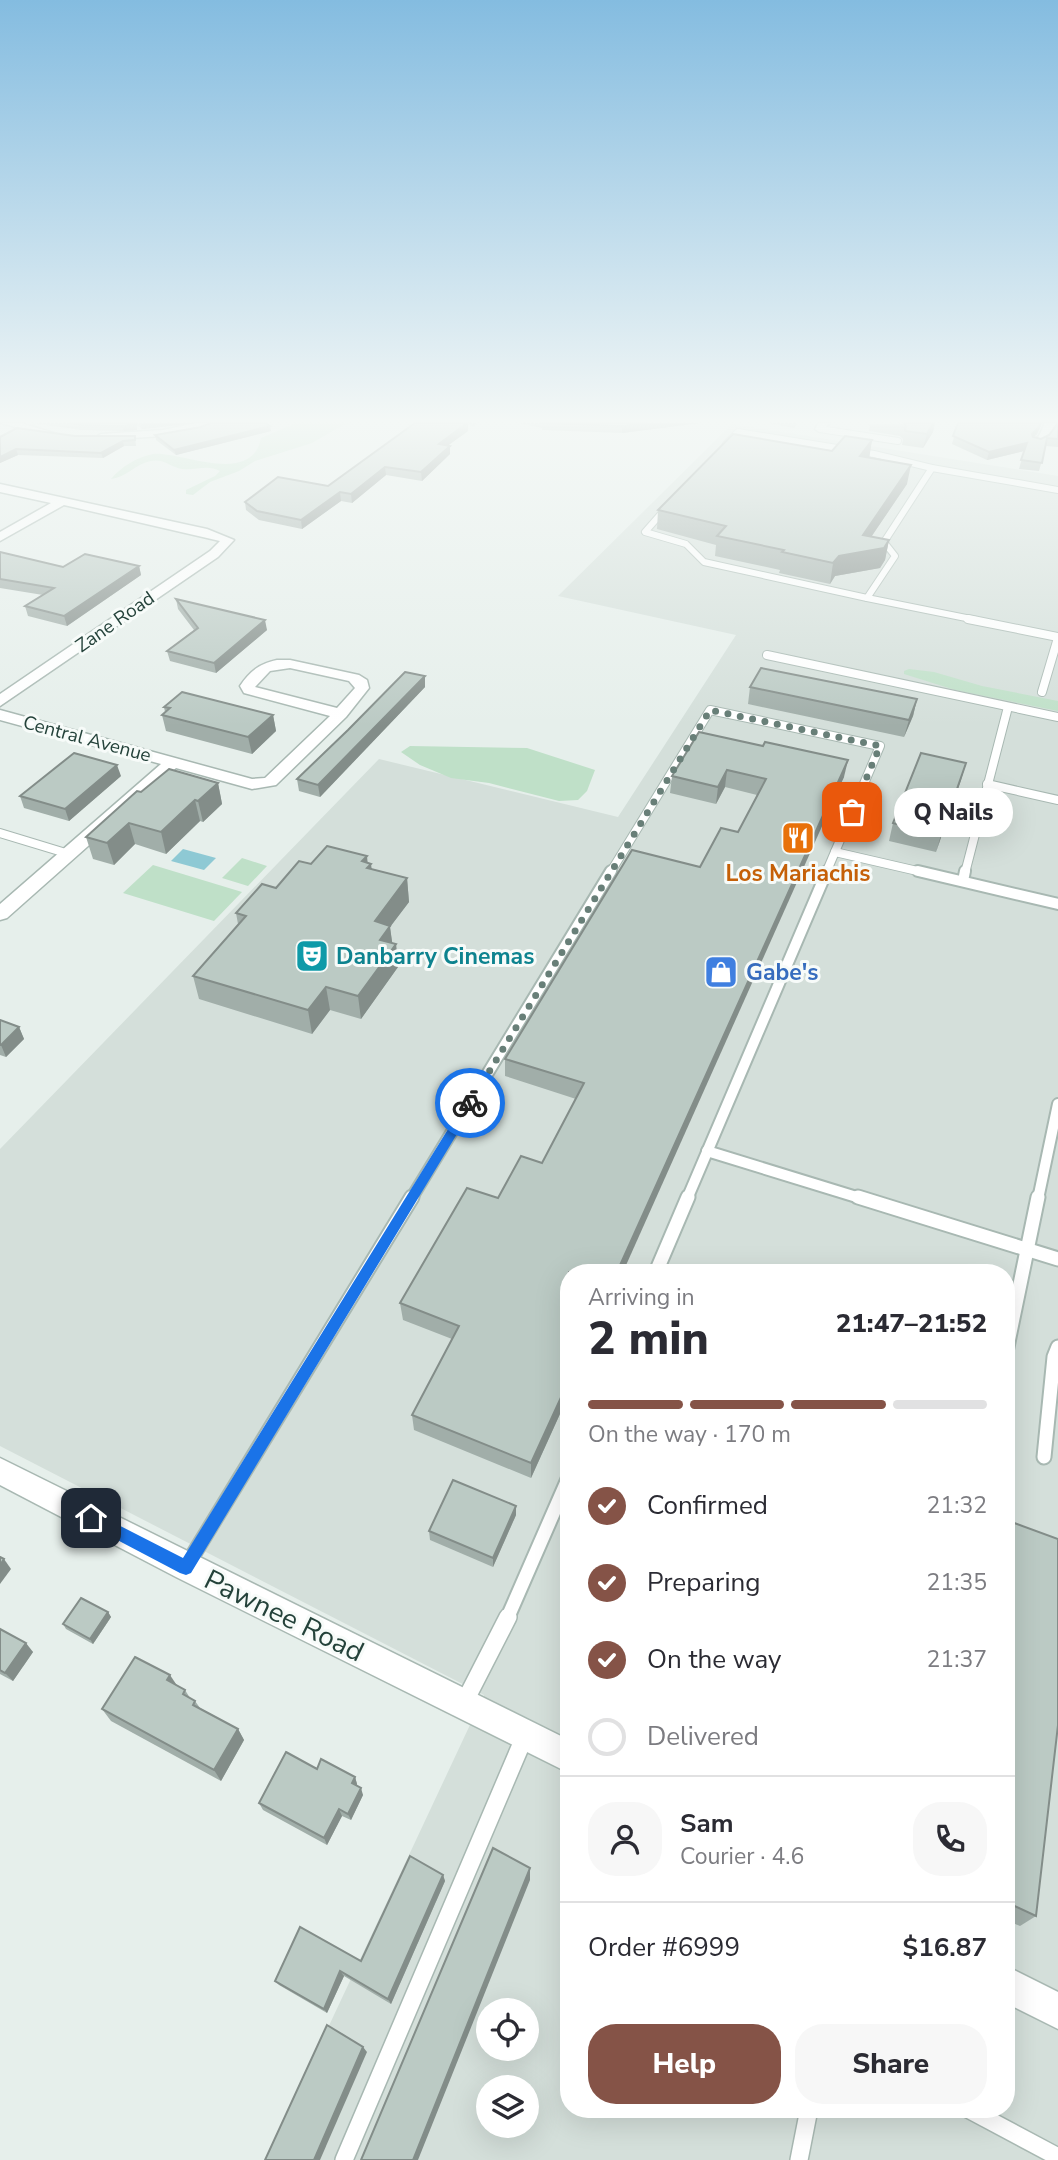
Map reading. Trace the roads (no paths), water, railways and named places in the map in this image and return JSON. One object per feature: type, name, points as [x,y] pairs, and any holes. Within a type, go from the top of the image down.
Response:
[{"type":"street","points":[[0,537],[23,524]]},
{"type":"street","name":"Zane Road","points":[[0,701],[214,554],[228,540],[164,524]]},
{"type":"street","points":[[279,663],[359,680],[362,688],[341,714],[257,693],[247,686],[266,667],[279,663]]},
{"type":"street","name":"Central Avenue","points":[[0,715],[264,784],[274,779],[341,714]]},
{"type":"street","points":[[0,914],[173,762]]},
{"type":"street","name":"Pawnee Road","points":[[0,1471],[560,1753]]},
{"type":"street","points":[[1015,1989],[1058,2011]]},
{"type":"lane","points":[[652,524],[645,532],[686,544],[704,562],[1058,638],[1042,692]]},
{"type":"lane","points":[[867,597],[895,556],[884,542],[896,524]]},
{"type":"lane","points":[[767,655],[1058,717]]},
{"type":"lane","points":[[963,881],[1008,707]]},
{"type":"lane","points":[[186,1567],[710,710],[880,746],[659,1264]]},
{"type":"lane","points":[[987,784],[1058,800]]},
{"type":"lane","points":[[0,833],[69,854]]},
{"type":"lane","points":[[835,852],[1058,904]]},
{"type":"lane","points":[[1015,1312],[1058,1104]]},
{"type":"lane","points":[[708,1150],[1058,1259]]},
{"type":"lane","points":[[1044,1457],[1054,1357],[1058,1347]]},
{"type":"lane","points":[[464,1704],[514,1605],[560,1498]]},
{"type":"lane","points":[[344,2160],[525,1735]]},
{"type":"lane","points":[[799,2160],[807,2118]]},
{"type":"lane","points":[[985,2118],[1058,2157]]},
{"type":"water","points":[[183,849],[216,858],[204,870],[171,861]]},
{"type":"place","name":"Q Nails","points":[[852,812]]},
{"type":"place","name":"Los Mariachis","points":[[798,838]]},
{"type":"place","name":"Danbarry Cinemas","points":[[312,956]]},
{"type":"place","name":"Gabe's","points":[[721,972]]}]
